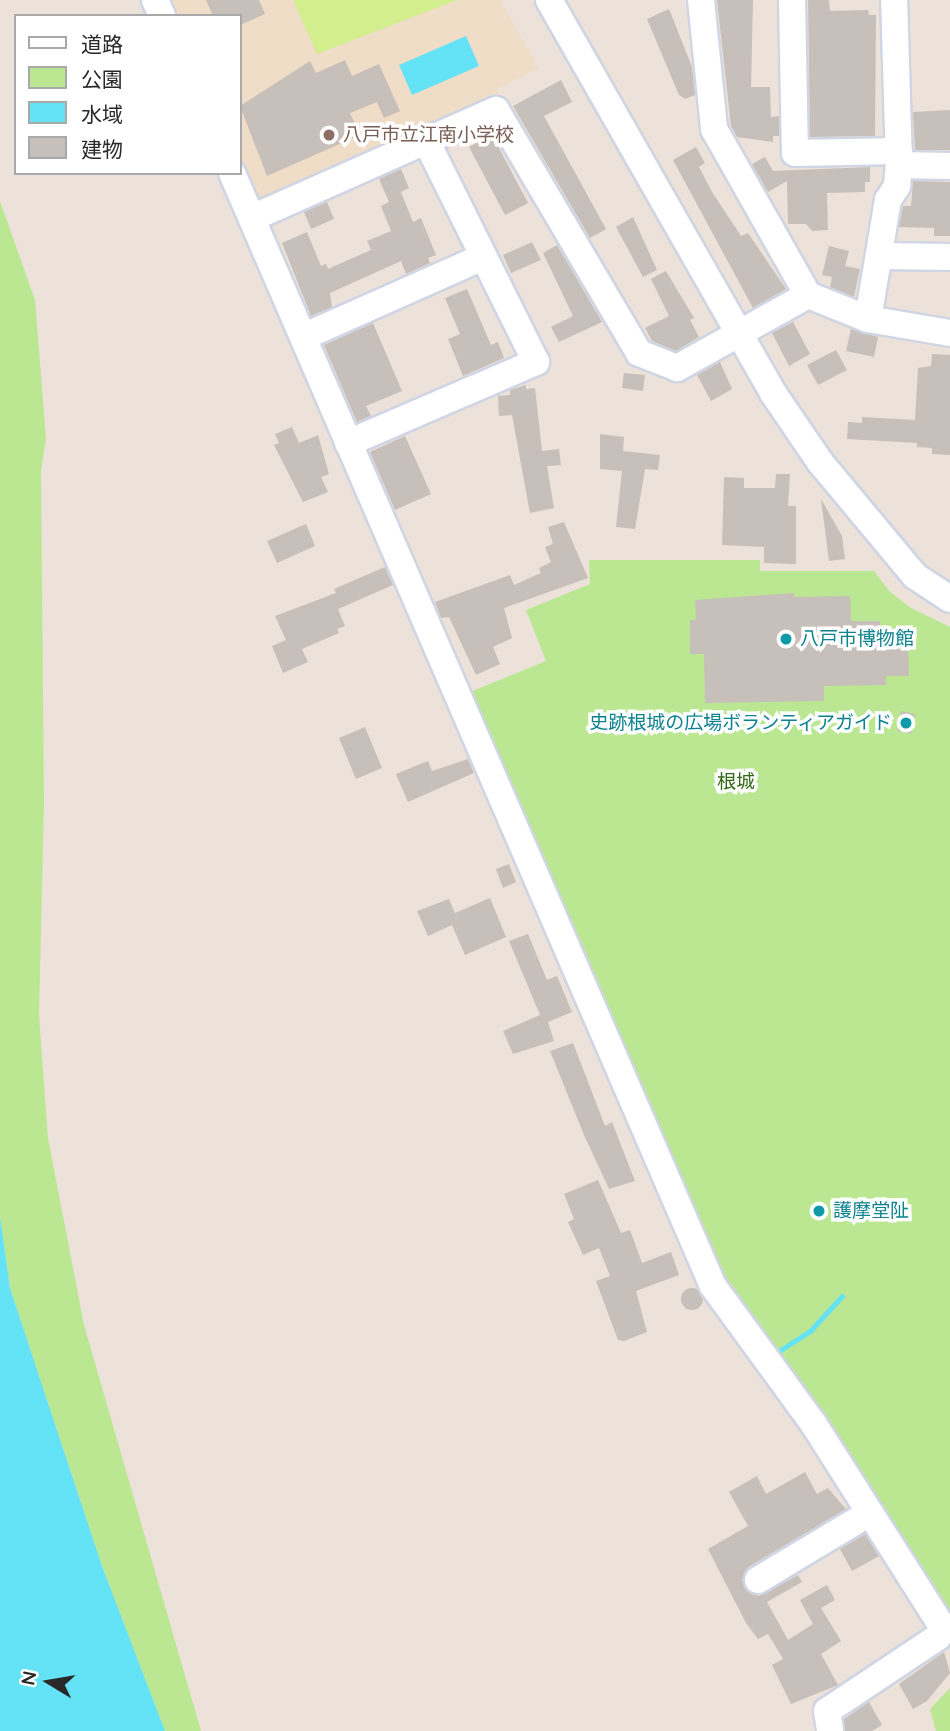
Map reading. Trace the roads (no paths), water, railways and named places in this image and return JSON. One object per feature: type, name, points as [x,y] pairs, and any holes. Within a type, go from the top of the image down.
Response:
[{"type":"street","points":[[549,0],[738,334],[820,462],[915,576],[950,598]]},
{"type":"street","points":[[701,0],[714,130],[808,295],[868,319],[950,333]]},
{"type":"street","points":[[792,0],[795,153],[899,158],[950,166]]},
{"type":"street","points":[[868,319],[888,200],[897,186],[899,158],[894,0]]},
{"type":"street","points":[[252,218],[496,110],[639,354],[677,368],[808,295]]},
{"type":"street","points":[[348,443],[536,362],[426,140]]},
{"type":"street","points":[[233,175],[713,1286],[798,1402],[943,1628],[938,1637],[827,1711],[830,1731]]},
{"type":"street","points":[[880,256],[950,257]]},
{"type":"street","points":[[303,337],[483,257]]},
{"type":"street","points":[[758,1580],[868,1514]]},
{"type":"water","points":[[466,36],[479,66],[412,95],[399,65]]},
{"type":"water","points":[[0,1216],[10,1288],[102,1566],[165,1731],[0,1731]]},
{"type":"waterway","points":[[779,1351],[811,1330],[842,1296]]},
{"type":"place","name":"八戸市立江南小学校","points":[[329,135]]},
{"type":"place","name":"八戸市博物館","points":[[786,639]]},
{"type":"place","name":"史跡根城の広場ボランティアガイド","points":[[906,723]]},
{"type":"place","name":"護摩堂阯","points":[[819,1211]]},
{"type":"park label","name":"根城","points":[[736,782]]}]
